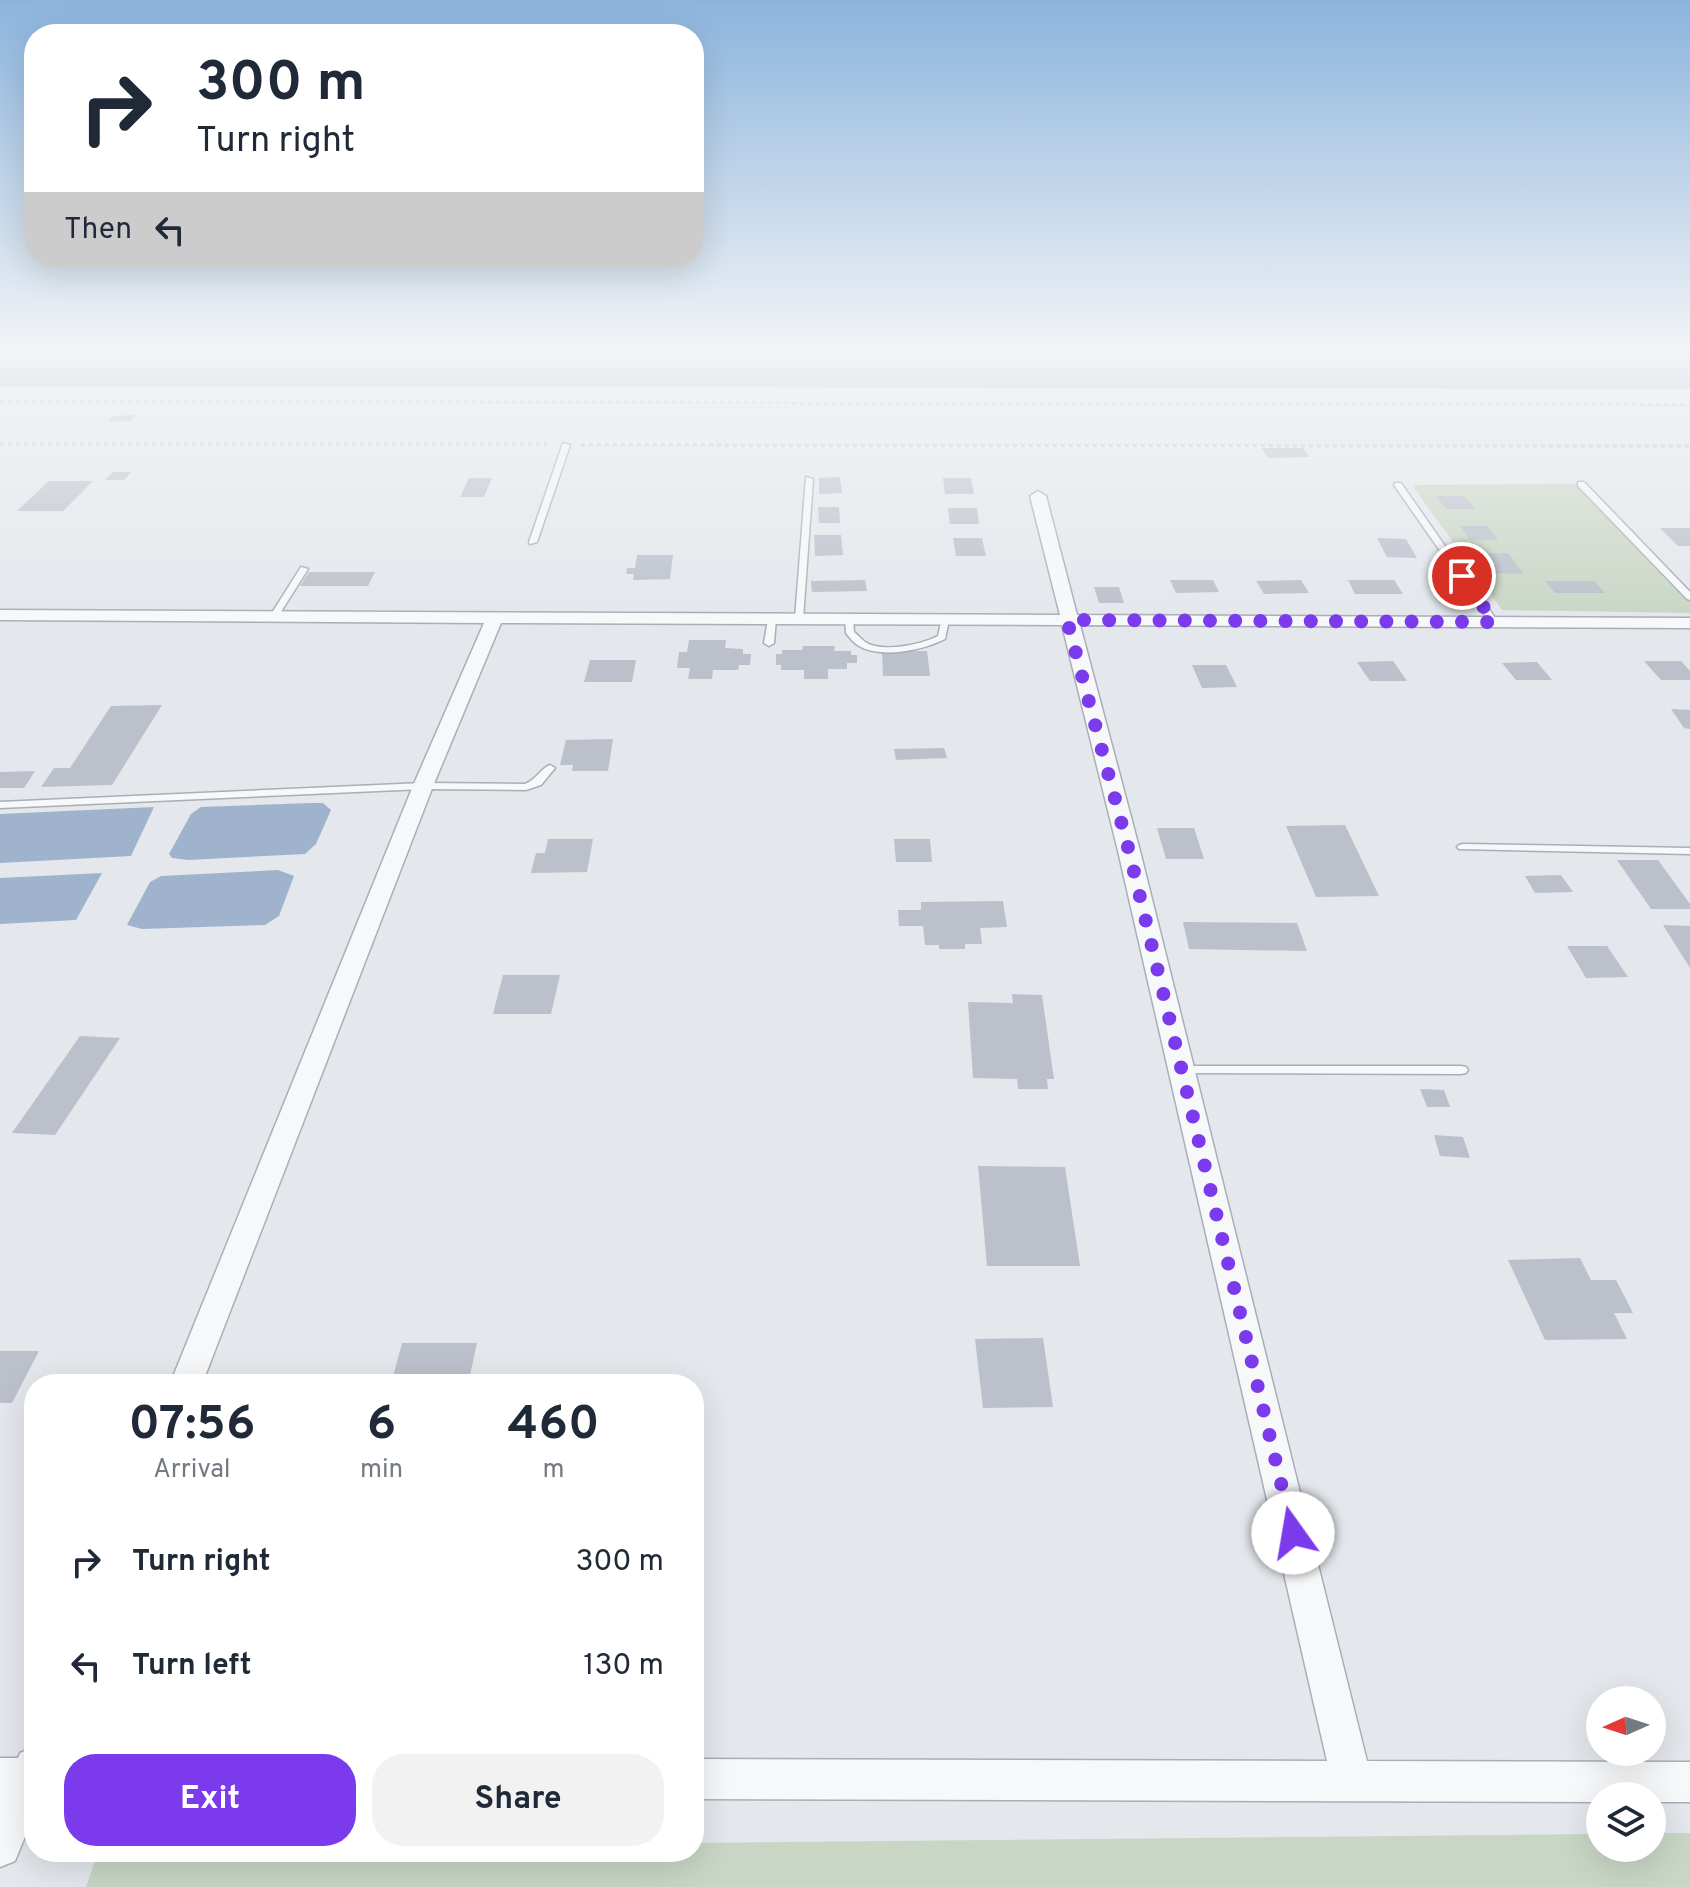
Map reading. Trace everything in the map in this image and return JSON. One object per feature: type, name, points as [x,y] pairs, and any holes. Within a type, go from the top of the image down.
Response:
[{"type":"street","points":[[1038,496],[1182,1070],[1352,1781]]},
{"type":"street","points":[[0,615],[1690,623]]},
{"type":"street","points":[[190,1374],[423,786],[495,617]]},
{"type":"street","points":[[0,1846],[24,1775]]},
{"type":"street","points":[[704,1779],[1690,1782]]},
{"type":"lane","points":[[533,542],[566,445]]},
{"type":"lane","points":[[799,619],[809,479]]},
{"type":"lane","points":[[1581,484],[1690,597]]},
{"type":"lane","points":[[1398,485],[1494,622]]},
{"type":"lane","points":[[274,616],[304,569]]},
{"type":"lane","points":[[769,643],[772,619]]},
{"type":"lane","points":[[849,619],[850,633],[863,645],[902,648],[933,643],[942,637],[945,620]]},
{"type":"lane","points":[[0,805],[423,786],[526,787],[537,783],[550,768]]},
{"type":"lane","points":[[1463,847],[1690,851]]},
{"type":"lane","points":[[1182,1070],[1461,1070]]},
{"type":"path","points":[[0,444],[1690,446]]},
{"type":"green space","points":[[1581,484],[1690,597],[1690,613],[1502,610],[1412,485]]},
{"type":"green space","points":[[1666,1833],[1690,1833],[1690,1887],[86,1887],[95,1862],[704,1862],[704,1843],[1586,1834],[1586,1862],[1666,1862]]},
{"type":"water","points":[[323,803],[331,810],[316,844],[305,854],[188,860],[172,858],[169,854],[191,814],[201,807]]},
{"type":"water","points":[[154,807],[131,856],[0,863],[0,814]]},
{"type":"water","points":[[278,870],[294,876],[279,916],[265,925],[142,929],[127,925],[150,882],[161,876]]},
{"type":"water","points":[[102,873],[76,920],[0,924],[0,878]]},
{"type":"building","points":[[1261,448],[1303,448],[1310,457],[1268,458]]},
{"type":"building","points":[[113,472],[131,472],[124,480],[105,480]]},
{"type":"building","points":[[840,477],[842,493],[819,494],[819,478]]},
{"type":"building","points":[[469,478],[492,478],[484,497],[460,497]]},
{"type":"building","points":[[943,478],[971,478],[974,494],[945,494]]},
{"type":"building","points":[[49,481],[93,481],[63,511],[17,511]]},
{"type":"building","points":[[1436,496],[1464,496],[1475,509],[1446,509]]},
{"type":"building","points":[[818,507],[839,507],[840,523],[819,523]]},
{"type":"building","points":[[948,508],[977,508],[979,524],[950,524]]},
{"type":"building","points":[[1460,526],[1488,526],[1498,540],[1470,540]]},
{"type":"building","points":[[1660,528],[1690,528],[1690,546],[1678,546]]},
{"type":"building","points":[[814,535],[841,535],[843,555],[815,556]]},
{"type":"building","points":[[953,538],[982,538],[986,556],[956,556]]},
{"type":"building","points":[[1377,538],[1406,539],[1417,558],[1387,557]]},
{"type":"building","points":[[1480,553],[1508,553],[1524,574],[1496,573]]},
{"type":"building","points":[[637,555],[673,555],[670,579],[633,580],[634,574],[626,574],[627,568],[635,568]]},
{"type":"building","points":[[309,572],[375,572],[368,586],[300,586]]},
{"type":"building","points":[[865,580],[867,591],[812,592],[811,581]]},
{"type":"building","points":[[1170,580],[1213,580],[1219,592],[1176,593]]},
{"type":"building","points":[[1301,580],[1309,593],[1264,594],[1256,581]]},
{"type":"building","points":[[1348,580],[1394,580],[1403,594],[1355,594]]},
{"type":"building","points":[[1545,581],[1594,581],[1605,593],[1555,593]]},
{"type":"building","points":[[1094,587],[1119,587],[1124,603],[1099,603]]},
{"type":"building","points":[[689,640],[726,640],[725,648],[743,649],[743,654],[751,654],[750,665],[739,665],[738,670],[713,670],[712,679],[688,679],[690,668],[677,668],[679,652],[687,652]]},
{"type":"building","points":[[803,646],[835,646],[834,651],[851,651],[851,655],[857,655],[857,663],[847,663],[847,669],[828,669],[828,679],[804,679],[804,670],[781,670],[781,665],[776,665],[776,654],[782,654],[782,650],[802,650]]},
{"type":"building","points":[[882,651],[927,651],[930,676],[883,676]]},
{"type":"building","points":[[590,660],[636,660],[632,682],[584,682]]},
{"type":"building","points":[[1393,661],[1407,681],[1370,681],[1357,662]]},
{"type":"building","points":[[1644,661],[1681,661],[1690,671],[1690,680],[1661,680]]},
{"type":"building","points":[[1537,662],[1552,680],[1516,680],[1502,663]]},
{"type":"building","points":[[1192,665],[1226,665],[1237,687],[1202,688]]},
{"type":"building","points":[[162,705],[112,785],[41,787],[54,768],[70,768],[111,706]]},
{"type":"building","points":[[1671,709],[1690,710],[1690,729],[1684,728]]},
{"type":"building","points":[[613,739],[608,771],[572,771],[573,765],[560,765],[566,740]]},
{"type":"building","points":[[944,748],[947,758],[896,760],[894,749]]},
{"type":"building","points":[[35,771],[24,788],[0,788],[0,772]]},
{"type":"building","points":[[1345,825],[1379,896],[1316,897],[1286,826]]},
{"type":"building","points":[[1157,828],[1194,828],[1204,859],[1166,859]]},
{"type":"building","points":[[548,839],[593,839],[587,872],[531,873],[536,853],[545,853]]},
{"type":"building","points":[[894,839],[930,839],[932,862],[896,862]]},
{"type":"building","points":[[1617,860],[1658,860],[1690,904],[1690,909],[1651,909]]},
{"type":"building","points":[[1561,875],[1573,892],[1535,893],[1525,876]]},
{"type":"building","points":[[1003,901],[1007,927],[980,928],[982,944],[965,944],[965,949],[939,949],[939,945],[925,945],[923,926],[899,926],[898,910],[921,910],[921,902]]},
{"type":"building","points":[[1183,922],[1297,923],[1307,951],[1189,949]]},
{"type":"building","points":[[1663,925],[1690,926],[1690,968]]},
{"type":"building","points":[[1567,946],[1607,946],[1628,977],[1586,978]]},
{"type":"building","points":[[503,975],[560,975],[551,1014],[493,1014]]},
{"type":"building","points":[[1012,994],[1042,995],[1054,1079],[1047,1079],[1048,1089],[1018,1089],[1017,1079],[973,1078],[968,1002],[1013,1003]]},
{"type":"building","points":[[80,1036],[120,1038],[55,1135],[12,1133]]},
{"type":"building","points":[[1420,1089],[1444,1090],[1450,1107],[1427,1107]]},
{"type":"building","points":[[1434,1135],[1463,1137],[1470,1158],[1440,1156]]},
{"type":"building","points":[[978,1166],[1065,1167],[1080,1266],[987,1266]]},
{"type":"building","points":[[1580,1258],[1591,1280],[1616,1280],[1633,1313],[1614,1313],[1627,1339],[1545,1340],[1508,1260]]},
{"type":"building","points":[[1043,1338],[1053,1407],[983,1408],[975,1339]]},
{"type":"building","points":[[402,1343],[477,1343],[470,1374],[394,1374]]},
{"type":"building","points":[[0,1351],[39,1351],[27,1374],[24,1374],[12,1403],[0,1403]]},
{"type":"route","points":[[1293,1533],[1129,851],[1067,620],[1494,622],[1462,576]]}]
